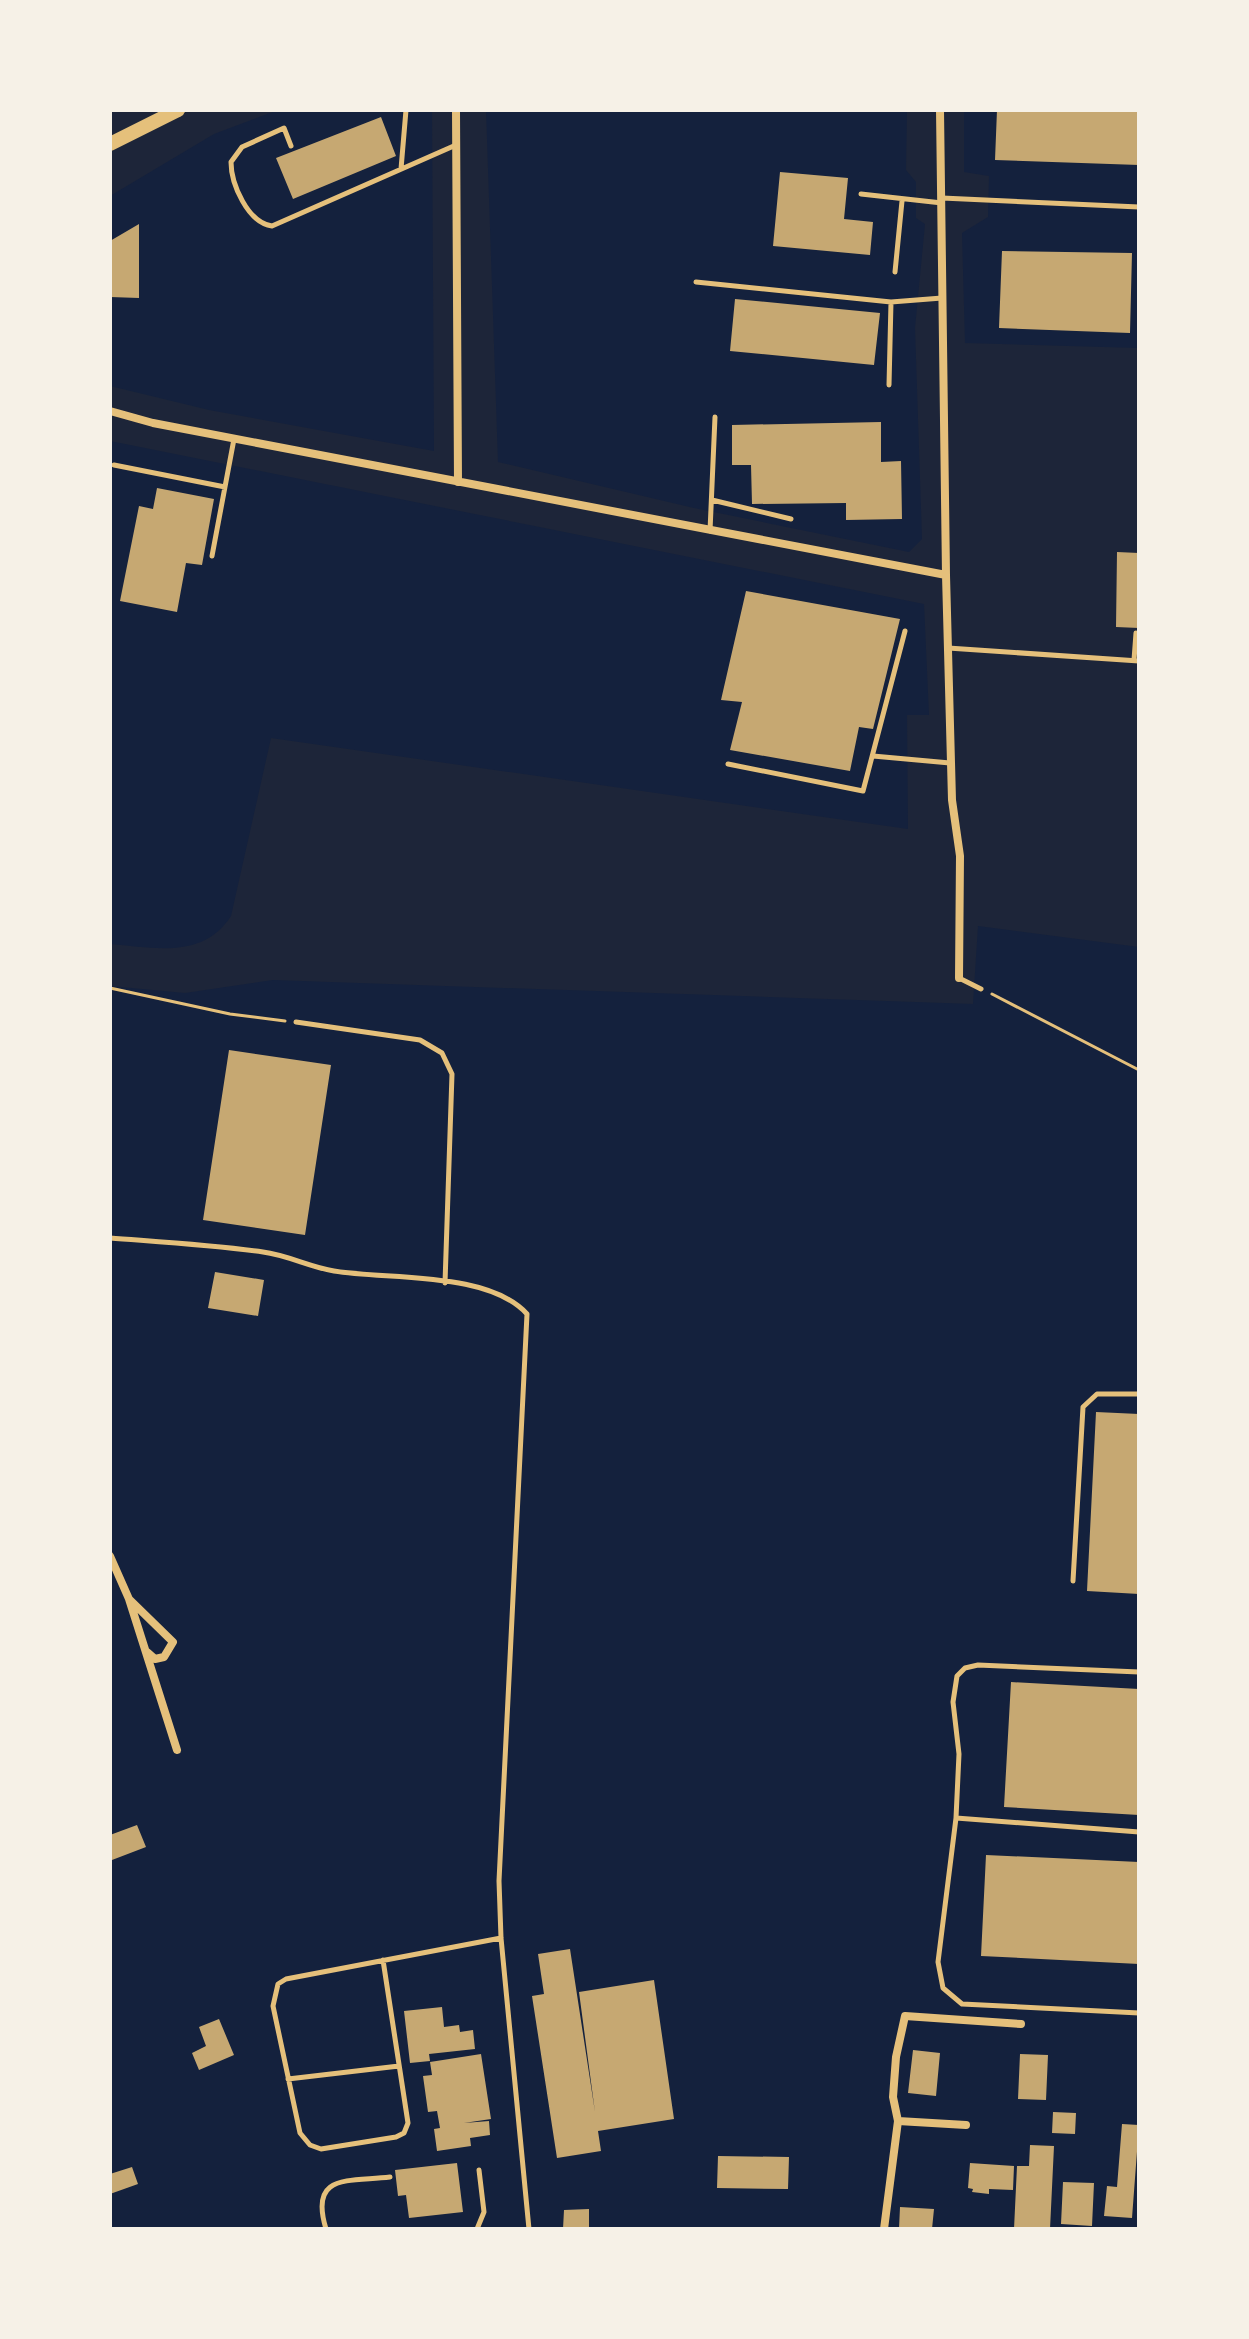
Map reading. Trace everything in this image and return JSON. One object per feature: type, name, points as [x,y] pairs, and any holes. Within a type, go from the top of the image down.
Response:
[{"type":"street","points":[[110,144],[178,110]]},
{"type":"street","points":[[456,110],[458,482]]},
{"type":"street","points":[[940,110],[946,575],[951,763],[960,856],[959,978]]},
{"type":"street","points":[[110,411],[234,439],[946,575]]},
{"type":"street","points":[[110,1556],[129,1599],[177,1750]]},
{"type":"street","points":[[129,1599],[173,1642],[164,1657],[155,1659],[146,1652]]},
{"type":"street","points":[[884,2229],[898,2121],[894,2084],[905,2016],[1021,2024]]},
{"type":"street","points":[[898,2121],[966,2125]]},
{"type":"lane","points":[[401,169],[406,110]]},
{"type":"lane","points":[[291,146],[284,128],[242,147],[231,162],[246,209],[264,225],[272,226],[457,145]]},
{"type":"lane","points":[[861,194],[902,201],[1139,207]]},
{"type":"lane","points":[[895,272],[902,201]]},
{"type":"lane","points":[[696,282],[891,302],[943,298]]},
{"type":"lane","points":[[889,385],[891,302]]},
{"type":"lane","points":[[710,531],[715,417]]},
{"type":"lane","points":[[212,556],[234,439]]},
{"type":"lane","points":[[114,465],[225,487]]},
{"type":"lane","points":[[712,500],[791,519]]},
{"type":"lane","points":[[728,764],[863,791],[905,631]]},
{"type":"lane","points":[[948,648],[1136,661],[1136,633]]},
{"type":"lane","points":[[872,756],[951,763]]},
{"type":"lane","points":[[959,978],[981,989]]},
{"type":"lane","points":[[296,1022],[420,1040],[442,1053],[452,1074],[445,1283]]},
{"type":"lane","points":[[110,1238],[266,1252],[332,1271],[445,1283],[495,1292],[513,1300],[527,1314],[499,1881],[501,1938],[529,2229]]},
{"type":"lane","points":[[1073,1581],[1083,1407],[1097,1394],[1139,1394]]},
{"type":"lane","points":[[1139,1672],[978,1665],[965,1668],[957,1676],[953,1702],[959,1754],[956,1818],[938,1962],[943,1988],[962,2004],[1139,2013]]},
{"type":"lane","points":[[956,1818],[1139,1832]]},
{"type":"lane","points":[[383,1960],[409,2113],[404,2133],[321,2149],[310,2145],[300,2133],[272,1998],[278,1984],[383,1960],[501,1938]]},
{"type":"lane","points":[[288,2079],[399,2066]]},
{"type":"lane","points":[[477,2229],[484,2212],[479,2170]]},
{"type":"lane","points":[[326,2229],[319,2207],[321,2193],[330,2185],[390,2177]]},
{"type":"path","points":[[110,988],[230,1014],[296,1022]]},
{"type":"path","points":[[981,989],[1139,1070]]},
{"type":"shaded area","points":[[110,110],[278,110],[214,134],[110,196]]},
{"type":"shaded area","points":[[432,110],[486,110],[498,462],[694,508],[909,552],[922,539],[915,328],[925,224],[916,218],[916,182],[906,170],[907,110],[964,110],[964,172],[989,176],[988,217],[962,233],[965,343],[1139,348],[1139,947],[978,926],[973,1004],[273,980],[185,993],[110,986],[110,944],[161,948],[193,945],[220,930],[231,916],[271,738],[908,829],[907,715],[929,715],[924,604],[110,441],[110,386],[209,410],[434,451]]},
{"type":"building","points":[[997,110],[1139,110],[1139,165],[995,160]]},
{"type":"building","points":[[381,117],[396,156],[293,199],[276,158]]},
{"type":"building","points":[[780,172],[848,178],[844,219],[873,222],[870,255],[773,246]]},
{"type":"building","points":[[139,224],[139,298],[110,297],[110,241]]},
{"type":"building","points":[[1002,251],[1132,253],[1130,333],[999,328]]},
{"type":"building","points":[[735,299],[880,313],[874,365],[730,351]]},
{"type":"building","points":[[881,422],[881,462],[901,461],[902,519],[846,520],[846,503],[752,504],[751,465],[732,465],[732,425]]},
{"type":"building","points":[[157,488],[214,499],[202,565],[186,563],[177,612],[120,601],[139,506],[153,509]]},
{"type":"building","points":[[1117,552],[1139,553],[1139,628],[1116,627]]},
{"type":"building","points":[[746,591],[900,619],[873,729],[859,727],[850,771],[730,750],[742,702],[721,700]]},
{"type":"building","points":[[229,1050],[331,1065],[305,1235],[203,1220]]},
{"type":"building","points":[[215,1272],[264,1280],[258,1316],[208,1308]]},
{"type":"building","points":[[1096,1412],[1139,1414],[1139,1594],[1087,1591]]},
{"type":"building","points":[[1011,1682],[1139,1689],[1139,1815],[1004,1807]]},
{"type":"building","points":[[137,1825],[146,1847],[112,1860],[110,1835]]},
{"type":"building","points":[[986,1855],[1139,1862],[1139,1964],[981,1956]]},
{"type":"building","points":[[570,1949],[595,2112],[579,1992],[654,1980],[674,2119],[598,2131],[601,2151],[557,2158],[532,1996],[544,1994],[538,1954]]},
{"type":"building","points":[[442,2007],[444,2027],[459,2025],[460,2032],[473,2030],[475,2049],[429,2054],[430,2061],[410,2063],[404,2011]]},
{"type":"building","points":[[219,2019],[234,2055],[199,2070],[192,2053],[206,2046],[199,2027]]},
{"type":"building","points":[[913,2050],[940,2053],[936,2096],[908,2093]]},
{"type":"building","points":[[481,2054],[491,2119],[464,2123],[489,2121],[490,2135],[470,2138],[471,2146],[437,2151],[434,2129],[440,2128],[437,2111],[428,2112],[423,2076],[432,2075],[430,2062]]},
{"type":"building","points":[[1020,2054],[1048,2055],[1046,2100],[1018,2099]]},
{"type":"building","points":[[1053,2112],[1076,2113],[1075,2134],[1052,2133]]},
{"type":"building","points":[[1122,2124],[1139,2125],[1132,2218],[1104,2216],[1107,2186],[1117,2187]]},
{"type":"building","points":[[1030,2145],[1054,2146],[1050,2229],[1014,2229],[1017,2166],[1029,2166]]},
{"type":"building","points":[[718,2156],[789,2157],[788,2189],[717,2188]]},
{"type":"building","points":[[457,2163],[463,2212],[409,2218],[406,2195],[398,2196],[395,2170]]},
{"type":"building","points":[[970,2163],[1014,2166],[1013,2190],[989,2189],[989,2194],[972,2192],[973,2189],[968,2188]]},
{"type":"building","points":[[132,2167],[138,2184],[110,2194],[110,2174]]},
{"type":"building","points":[[1063,2182],[1094,2183],[1092,2226],[1061,2224]]},
{"type":"building","points":[[900,2207],[934,2209],[932,2229],[899,2229]]},
{"type":"building","points":[[589,2209],[589,2229],[563,2229],[564,2210]]}]
